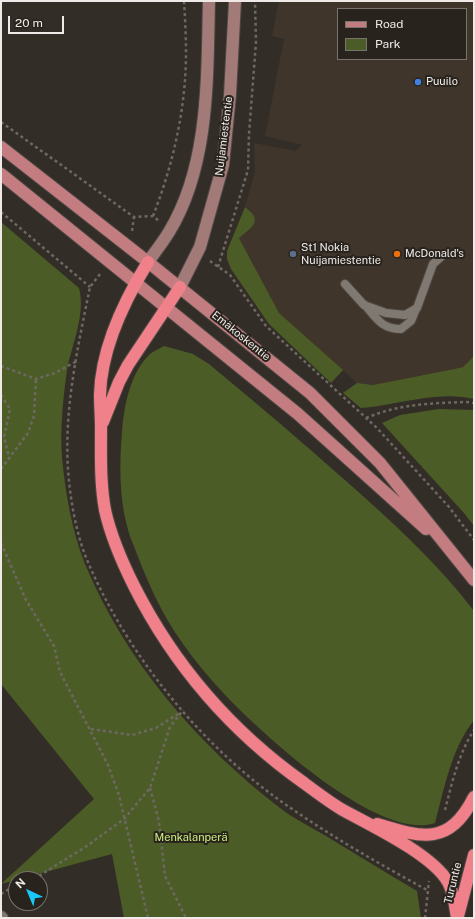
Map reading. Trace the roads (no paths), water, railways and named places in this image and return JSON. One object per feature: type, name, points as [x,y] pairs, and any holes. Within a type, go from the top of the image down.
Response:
[{"type":"highway","points":[[148,262],[126,301],[105,361],[100,394],[100,461],[105,510],[123,564],[144,604],[177,659],[205,693],[235,725],[267,754],[303,783],[338,807],[416,853],[441,873],[448,882],[453,895],[457,918]]},
{"type":"highway","points":[[100,429],[128,364],[180,287]]},
{"type":"highway","points":[[357,817],[404,832],[430,835],[442,833],[451,828],[460,820],[474,797]]},
{"type":"highway","name":"Turuntie","points":[[457,918],[474,855]]},
{"type":"main road","name":"Nuijamiestentie","points":[[148,262],[170,231],[186,193],[197,159],[204,110],[209,1]]},
{"type":"main road","name":"Nuijamiestentie","points":[[180,287],[198,252],[223,165],[230,95],[235,1]]},
{"type":"main road","name":"Emäkoskentie","points":[[1,147],[180,287],[310,392],[380,463],[474,580]]},
{"type":"main road","name":"Emäkoskentie","points":[[1,174],[135,284],[298,414],[454,554]]},
{"type":"lane","points":[[345,284],[379,321],[389,329],[401,330],[411,321],[433,264],[443,255]]},
{"type":"lane","points":[[364,305],[386,313],[405,316],[417,308]]},
{"type":"place","name":"Puuilo","points":[[418,82]]},
{"type":"place","name":"St1 Nokia Nuijamiestentie","points":[[293,254]]},
{"type":"place","name":"McDonald's","points":[[397,254]]},
{"type":"park label","name":"Menkalanperä","points":[[191,838]]}]
